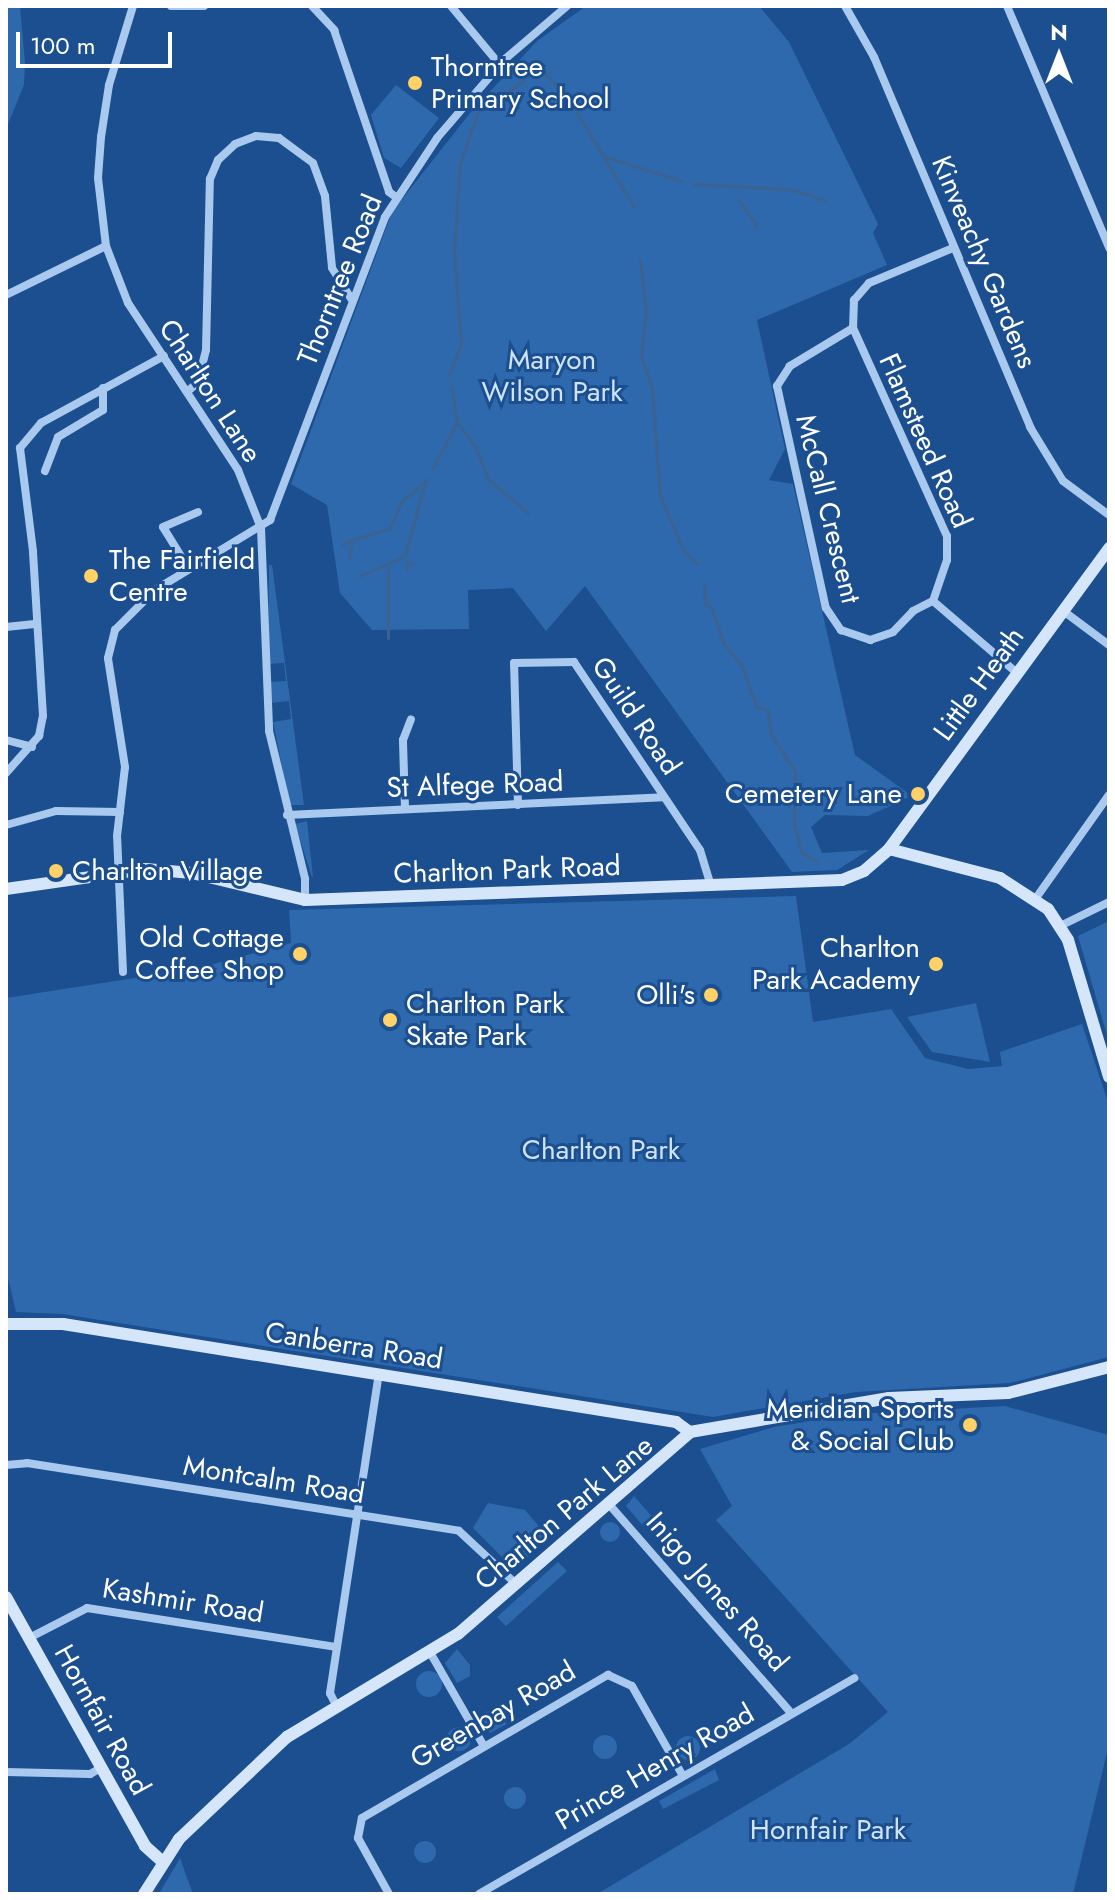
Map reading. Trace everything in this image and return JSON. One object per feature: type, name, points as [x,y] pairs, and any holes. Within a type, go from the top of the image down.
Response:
[{"type":"street","name":"Charlton Lane","points":[[133,6],[109,85],[101,137],[98,178],[106,246],[128,303],[238,470],[261,528],[263,673],[287,815],[305,879],[305,900]]},
{"type":"street","points":[[171,6],[204,6]]},
{"type":"street","points":[[312,6],[334,30],[389,192],[396,197]]},
{"type":"street","points":[[451,6],[500,65]]},
{"type":"street","name":"Thorntree Road","points":[[261,528],[275,510],[351,298],[396,197],[437,138],[500,65],[567,6]]},
{"type":"street","name":"Kinveachy Gardens","points":[[845,6],[874,57],[953,248],[1043,450],[1063,481],[1109,515]]},
{"type":"street","points":[[1007,6],[1109,248]]},
{"type":"street","points":[[187,392],[198,382],[206,350],[210,179],[218,160],[235,144],[256,136],[279,138],[313,163],[325,196],[332,268],[351,298]]},
{"type":"street","points":[[6,295],[106,246]]},
{"type":"street","name":"Flamsteed Road","points":[[933,601],[947,560],[947,536],[853,328],[854,300],[869,283],[953,248]]},
{"type":"street","name":"McCall Crescent","points":[[853,328],[790,366],[777,386],[826,608],[841,630],[870,640],[893,632],[913,611],[933,601]]},
{"type":"street","points":[[6,773],[32,747],[43,716],[20,448],[41,423],[164,356]]},
{"type":"street","points":[[45,471],[58,437],[103,410],[103,388]]},
{"type":"street","points":[[189,569],[163,527],[198,512]]},
{"type":"street","points":[[123,972],[120,812],[125,767],[109,676],[110,643],[134,606],[189,569],[261,528]]},
{"type":"street","name":"Little Heath","points":[[889,849],[1109,548]]},
{"type":"street","points":[[933,601],[974,641],[1017,673]]},
{"type":"street","points":[[1062,610],[1109,645]]},
{"type":"street","points":[[6,627],[37,624]]},
{"type":"street","name":"Guild Road","points":[[518,805],[514,663],[574,662],[707,862],[711,886]]},
{"type":"street","points":[[405,809],[403,740],[411,719]]},
{"type":"street","points":[[6,740],[32,747]]},
{"type":"street","points":[[1036,898],[1109,795]]},
{"type":"street","name":"St Alfege Road","points":[[287,815],[664,797]]},
{"type":"street","points":[[6,825],[56,811],[120,812]]},
{"type":"street","points":[[889,849],[1000,878],[1036,898],[1060,926],[1109,1077]]},
{"type":"street","name":"Charlton Park Road","points":[[6,889],[120,870],[192,873],[305,900],[711,886],[842,880],[864,871],[889,849]]},
{"type":"street","points":[[1060,926],[1109,902]]},
{"type":"street","name":"Canberra Road","points":[[6,1324],[43,1321],[379,1374],[676,1422],[690,1432]]},
{"type":"street","name":"Charlton Park Lane","points":[[144,1894],[163,1862],[230,1788],[301,1726],[431,1654],[690,1432],[889,1398],[1008,1393],[1109,1367]]},
{"type":"street","points":[[336,1705],[330,1693],[379,1374]]},
{"type":"street","name":"Montcalm Road","points":[[6,1465],[27,1463],[459,1531],[516,1584]]},
{"type":"street","name":"Inigo Jones Road","points":[[607,1502],[791,1713]]},
{"type":"street","name":"Hornfair Road","points":[[6,1597],[145,1846],[163,1862]]},
{"type":"street","name":"Kashmir Road","points":[[29,1638],[87,1608],[337,1647]]},
{"type":"street","points":[[431,1654],[484,1746]]},
{"type":"street","name":"Greenbay Road","points":[[389,1894],[358,1838],[362,1818],[598,1679],[618,1676],[632,1686],[683,1776]]},
{"type":"street","name":"Prince Henry Road","points":[[479,1894],[854,1678]]},
{"type":"street","points":[[6,1772],[90,1774],[101,1768]]},
{"type":"green space","points":[[6,6],[20,6],[25,63],[24,85],[6,129]]},
{"type":"green space","name":"Maryon Wilson Park","points":[[586,6],[759,6],[789,42],[878,224],[873,233],[887,265],[757,320],[785,449],[769,480],[793,484],[855,755],[912,796],[868,816],[825,815],[811,827],[822,853],[869,850],[837,870],[792,872],[585,586],[546,631],[513,588],[468,590],[469,629],[372,630],[340,593],[327,505],[291,484],[392,212],[470,113],[537,41]]},
{"type":"green space","points":[[396,85],[439,118],[401,168],[384,158],[371,115]]},
{"type":"green space","points":[[269,565],[272,565],[304,805],[290,805],[273,722],[291,719],[289,701],[271,703],[269,682],[286,681],[284,663],[268,664]]},
{"type":"green space","points":[[307,821],[313,877],[295,824]]},
{"type":"green space","name":"Charlton Park","points":[[796,896],[813,1022],[891,1009],[925,1058],[968,1069],[1002,1066],[1000,1052],[1082,1024],[1109,1105],[1109,1357],[1010,1383],[856,1392],[713,1417],[62,1314],[16,1312],[6,1270],[6,998],[199,968],[291,943],[289,910]]},
{"type":"green space","points":[[1109,921],[1109,1042],[1078,936]]},
{"type":"green space","points":[[976,1003],[990,1062],[932,1052],[907,1017]]},
{"type":"green space","name":"Hornfair Park","points":[[1005,1406],[1109,1435],[1109,1744],[1073,1894],[597,1894],[849,1744],[888,1712],[716,1520],[732,1506],[700,1449],[774,1427],[854,1414]]},
{"type":"green space","points":[[634,1496],[654,1519],[644,1527],[626,1506]]},
{"type":"green space","points":[[488,1503],[525,1510],[549,1538],[514,1569],[473,1528]]},
{"type":"green space","points":[[606,1522],[614,1522],[620,1532],[614,1542],[606,1542],[600,1536],[600,1528]]},
{"type":"green space","points":[[558,1562],[567,1571],[506,1626],[497,1617]]},
{"type":"green space","points":[[457,1649],[470,1665],[470,1676],[457,1683],[445,1663]]},
{"type":"green space","points":[[429,1671],[438,1675],[442,1684],[438,1693],[429,1697],[420,1693],[416,1684],[420,1675]]},
{"type":"green space","points":[[494,1709],[507,1724],[490,1733],[476,1716]]},
{"type":"green space","points":[[459,1727],[468,1730],[471,1739],[468,1748],[459,1751],[450,1748],[447,1739],[450,1730]]},
{"type":"green space","points":[[605,1735],[616,1742],[617,1747],[610,1758],[605,1759],[594,1752],[593,1747],[600,1736]]},
{"type":"green space","points":[[688,1736],[699,1743],[700,1748],[693,1759],[688,1760],[677,1753],[676,1748],[683,1737]]},
{"type":"green space","points":[[715,1769],[719,1780],[663,1809],[659,1801]]},
{"type":"green space","points":[[515,1787],[523,1790],[526,1798],[523,1806],[515,1809],[507,1806],[504,1798],[507,1790]]},
{"type":"green space","points":[[425,1841],[436,1852],[425,1863],[414,1852]]},
{"type":"green space","points":[[180,1858],[193,1894],[162,1894],[160,1892]]},
{"type":"waterway","points":[[536,63],[570,101],[634,207]]},
{"type":"waterway","points":[[530,75],[539,66]]},
{"type":"waterway","points":[[449,375],[461,343],[454,249],[460,164],[478,112],[523,81]]},
{"type":"waterway","points":[[606,157],[682,181]]},
{"type":"waterway","points":[[693,184],[789,189],[825,200]]},
{"type":"waterway","points":[[739,200],[757,227]]},
{"type":"waterway","points":[[640,259],[646,311],[641,356],[652,388],[660,496],[683,550],[697,564]]},
{"type":"waterway","points":[[432,469],[457,422],[451,386]]},
{"type":"waterway","points":[[457,422],[476,448],[489,480],[528,513]]},
{"type":"waterway","points":[[349,559],[352,540],[389,529],[402,501],[427,479]]},
{"type":"waterway","points":[[360,576],[405,556],[424,485]]},
{"type":"waterway","points":[[342,544],[352,540]]},
{"type":"waterway","points":[[407,570],[407,562],[414,564]]},
{"type":"waterway","points":[[388,568],[388,638]]},
{"type":"waterway","points":[[704,585],[705,604],[711,607],[724,644],[741,664],[757,707],[767,709],[771,734],[795,772],[794,825],[802,853],[817,861]]},
{"type":"place","name":"Thorntree Primary School","points":[[415,83]]},
{"type":"place","name":"The Fairfield Centre","points":[[91,576]]},
{"type":"place","name":"Cemetery Lane","points":[[918,794]]},
{"type":"place","name":"Charlton Village","points":[[56,871]]},
{"type":"place","name":"Old Cottage Coffee Shop","points":[[300,954]]},
{"type":"place","name":"Charlton Park Academy","points":[[936,964]]},
{"type":"place","name":"Olli's","points":[[711,995]]},
{"type":"place","name":"Charlton Park Skate Park","points":[[390,1020]]},
{"type":"place","name":"Meridian Sports & Social Club","points":[[970,1425]]}]
